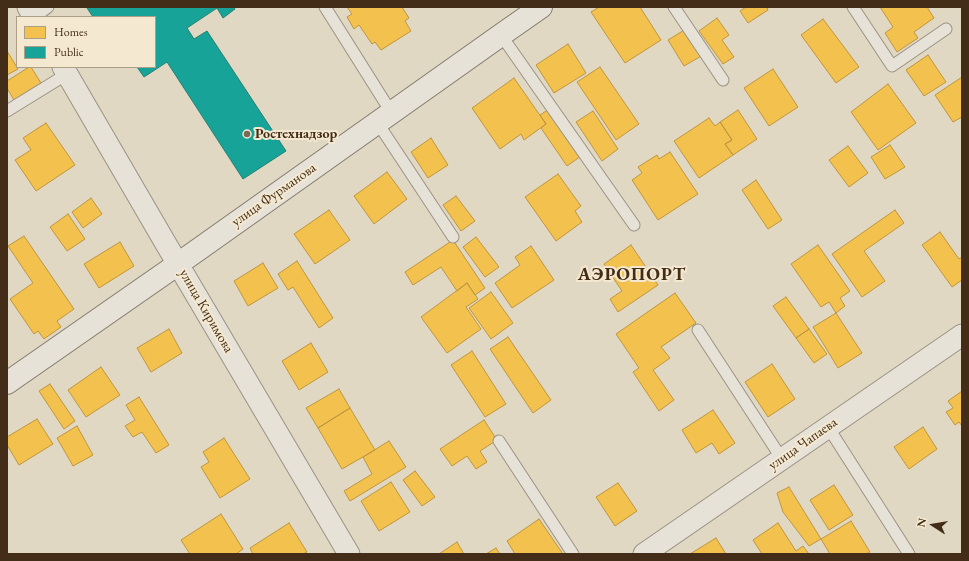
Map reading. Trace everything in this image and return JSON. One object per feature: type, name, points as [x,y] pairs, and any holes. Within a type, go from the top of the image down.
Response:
[{"type":"street","points":[[28,7],[34,16]]},
{"type":"street","name":"улица Фурманова","points":[[7,383],[541,7]]},
{"type":"street","name":"улица Киримова","points":[[65,70],[349,554]]},
{"type":"street","name":"улица Чапаева","points":[[644,554],[962,335]]},
{"type":"lane","points":[[36,16],[48,7]]},
{"type":"lane","points":[[325,7],[384,117],[453,237]]},
{"type":"lane","points":[[674,7],[724,80]]},
{"type":"lane","points":[[853,7],[892,66],[946,28]]},
{"type":"lane","points":[[501,35],[634,225]]},
{"type":"lane","points":[[7,111],[65,70]]},
{"type":"lane","points":[[698,330],[782,459]]},
{"type":"lane","points":[[828,427],[909,554]]},
{"type":"lane","points":[[500,441],[573,554]]},
{"type":"building: Homes","points":[[347,7],[402,7],[409,18],[405,21],[411,31],[381,50],[375,42],[372,44],[359,25],[354,29],[347,17],[352,14]]},
{"type":"building: Homes","points":[[599,7],[640,7],[661,40],[625,63],[591,12]]},
{"type":"building: Homes","points":[[746,7],[767,7],[768,10],[748,23],[740,11]]},
{"type":"building: Homes","points":[[880,7],[927,7],[934,18],[914,32],[918,38],[897,52],[885,33],[893,27]]},
{"type":"building: Homes","points":[[717,18],[729,35],[722,40],[734,57],[723,64],[699,31]]},
{"type":"building: Homes","points":[[823,19],[859,67],[836,83],[801,35]]},
{"type":"building: Homes","points":[[686,29],[703,55],[684,66],[668,40]]},
{"type":"building: Homes","points":[[568,44],[586,73],[554,93],[536,65]]},
{"type":"building: Homes","points":[[7,51],[18,69],[7,75]]},
{"type":"building: Homes","points":[[928,55],[946,82],[924,96],[906,70]]},
{"type":"building: Homes","points":[[600,67],[639,124],[616,140],[577,82]]},
{"type":"building: Homes","points":[[27,68],[32,68],[41,83],[14,100],[7,88],[7,81]]},
{"type":"building: Homes","points":[[773,69],[798,107],[769,126],[744,88]]},
{"type":"building: Homes","points":[[962,77],[962,117],[953,122],[935,95]]},
{"type":"building: Homes","points":[[514,78],[546,124],[524,140],[521,134],[500,149],[472,108]]},
{"type":"building: Homes","points":[[888,84],[916,123],[878,150],[851,112]]},
{"type":"building: Homes","points":[[549,109],[581,156],[567,166],[541,128],[546,124],[540,115]]},
{"type":"building: Homes","points":[[738,110],[757,139],[733,155],[725,144],[732,140],[720,122]]},
{"type":"building: Homes","points":[[593,111],[618,149],[602,161],[576,122]]},
{"type":"building: Homes","points":[[709,118],[715,126],[720,122],[732,140],[725,144],[733,155],[699,178],[674,141]]},
{"type":"building: Homes","points":[[46,123],[75,165],[36,191],[15,160],[31,150],[23,138]]},
{"type":"building: Homes","points":[[431,138],[448,165],[428,178],[411,152]]},
{"type":"building: Homes","points":[[890,145],[905,167],[885,179],[871,157]]},
{"type":"building: Homes","points":[[848,146],[868,173],[849,187],[829,160]]},
{"type":"building: Homes","points":[[670,152],[698,194],[658,220],[632,180],[642,173],[638,167],[657,155],[659,159]]},
{"type":"building: Homes","points":[[387,172],[407,199],[374,224],[354,196]]},
{"type":"building: Homes","points":[[558,174],[581,206],[575,211],[582,222],[556,241],[525,197]]},
{"type":"building: Homes","points":[[756,180],[782,220],[768,229],[742,190]]},
{"type":"building: Homes","points":[[456,196],[475,221],[461,231],[443,205]]},
{"type":"building: Homes","points":[[91,198],[102,214],[83,228],[72,212]]},
{"type":"building: Homes","points":[[329,210],[350,240],[315,264],[294,234]]},
{"type":"building: Homes","points":[[895,210],[904,223],[864,251],[885,281],[862,297],[832,254]]},
{"type":"building: Homes","points":[[68,214],[85,239],[67,251],[50,227]]},
{"type":"building: Homes","points":[[940,232],[959,259],[962,257],[962,280],[952,287],[922,245]]},
{"type":"building: Homes","points":[[24,236],[74,309],[57,321],[61,327],[44,339],[38,331],[34,334],[10,299],[33,283],[8,246]]},
{"type":"building: Homes","points":[[476,237],[499,267],[485,277],[463,247]]},
{"type":"building: Homes","points":[[453,240],[485,288],[475,295],[467,283],[457,291],[441,267],[413,285],[405,272]]},
{"type":"building: Homes","points":[[120,242],[134,266],[99,288],[84,264]]},
{"type":"building: Homes","points":[[631,245],[658,285],[618,312],[610,299],[622,291],[604,264]]},
{"type":"building: Homes","points":[[818,245],[850,291],[840,298],[845,306],[836,313],[829,302],[821,307],[791,264]]},
{"type":"building: Homes","points":[[531,246],[554,280],[512,308],[495,283],[520,265],[515,257]]},
{"type":"building: Homes","points":[[297,261],[333,318],[319,328],[293,287],[288,290],[278,274]]},
{"type":"building: Homes","points":[[263,263],[278,288],[248,306],[234,281]]},
{"type":"building: Homes","points":[[467,283],[478,299],[466,307],[481,329],[447,353],[421,317]]},
{"type":"building: Homes","points":[[491,292],[513,323],[491,339],[469,308]]},
{"type":"building: Homes","points":[[675,293],[696,323],[661,347],[670,358],[653,370],[674,400],[659,411],[633,372],[639,368],[616,334]]},
{"type":"building: Homes","points":[[786,297],[809,329],[796,338],[773,306]]},
{"type":"building: Homes","points":[[836,313],[862,353],[838,368],[813,327]]},
{"type":"building: Homes","points":[[169,329],[182,353],[151,372],[137,348]]},
{"type":"building: Homes","points":[[809,329],[827,354],[814,363],[796,338]]},
{"type":"building: Homes","points":[[508,337],[551,400],[533,413],[490,349]]},
{"type":"building: Homes","points":[[311,343],[328,372],[299,390],[282,361]]},
{"type":"building: Homes","points":[[472,351],[506,404],[485,417],[451,365]]},
{"type":"building: Homes","points":[[772,364],[795,399],[768,417],[745,382]]},
{"type":"building: Homes","points":[[101,367],[120,395],[86,417],[68,390]]},
{"type":"building: Homes","points":[[50,384],[75,421],[64,429],[39,391]]},
{"type":"building: Homes","points":[[339,389],[350,408],[318,428],[306,408]]},
{"type":"building: Homes","points":[[962,391],[962,426],[959,422],[955,425],[946,412],[953,408],[948,401]]},
{"type":"building: Homes","points":[[139,397],[169,445],[156,453],[142,432],[133,437],[125,426],[135,420],[126,405]]},
{"type":"building: Homes","points":[[350,408],[375,450],[342,469],[318,428]]},
{"type":"building: Homes","points":[[713,410],[735,443],[719,454],[712,443],[696,453],[682,430]]},
{"type":"building: Homes","points":[[37,419],[53,444],[19,465],[7,445],[7,437]]},
{"type":"building: Homes","points":[[484,420],[497,440],[480,451],[487,462],[476,469],[467,456],[452,466],[440,449]]},
{"type":"building: Homes","points":[[77,426],[93,455],[73,466],[57,438]]},
{"type":"building: Homes","points":[[923,427],[937,449],[909,469],[894,447]]},
{"type":"building: Homes","points":[[224,438],[250,479],[220,498],[201,467],[209,462],[203,452]]},
{"type":"building: Homes","points":[[389,441],[406,467],[350,501],[344,491],[372,474],[363,457]]},
{"type":"building: Homes","points":[[415,471],[435,497],[422,506],[403,480]]},
{"type":"building: Homes","points":[[391,482],[410,512],[379,531],[361,501]]},
{"type":"building: Homes","points":[[618,483],[637,511],[615,526],[596,497]]},
{"type":"building: Homes","points":[[834,485],[853,515],[829,530],[810,500]]},
{"type":"building: Homes","points":[[789,487],[821,539],[809,546],[783,512],[777,493]]},
{"type":"building: Homes","points":[[221,514],[243,549],[236,554],[190,554],[181,540]]},
{"type":"building: Homes","points":[[539,519],[563,554],[515,554],[507,541]]},
{"type":"building: Homes","points":[[851,521],[870,552],[866,554],[830,554],[821,539]]},
{"type":"building: Homes","points":[[289,523],[307,552],[303,554],[253,554],[250,548]]},
{"type":"building: Homes","points":[[778,523],[796,551],[803,546],[809,554],[762,554],[753,540]]},
{"type":"building: Homes","points":[[716,538],[726,554],[690,554]]},
{"type":"building: Homes","points":[[457,542],[464,554],[439,554]]},
{"type":"building: Homes","points":[[496,548],[500,554],[486,554]]},
{"type":"building: Public","points":[[234,7],[235,9],[223,18],[217,8],[187,28],[194,39],[207,31],[286,151],[243,179],[167,62],[144,77],[138,68],[156,68],[156,16],[92,16],[87,8]]},
{"type":"place","name":"Ростехнадзор","points":[[247,134]]},
{"type":"district","name":"АЭРОПОРТ","points":[[632,275]]}]
